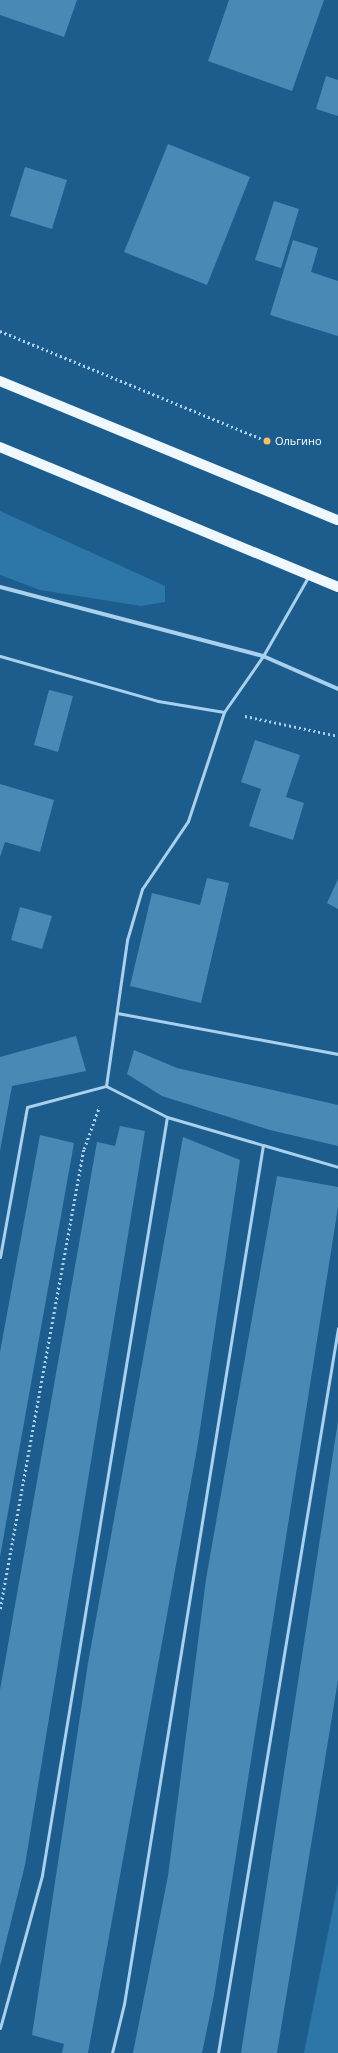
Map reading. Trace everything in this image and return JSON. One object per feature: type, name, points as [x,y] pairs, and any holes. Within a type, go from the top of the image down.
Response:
[{"type":"main road","points":[[0,381],[338,520]]},
{"type":"main road","points":[[0,447],[338,587]]},
{"type":"street","points":[[0,587],[263,656],[338,689]]},
{"type":"lane","points":[[106,1086],[127,940],[142,889],[188,821],[224,712],[263,656],[309,575]]},
{"type":"lane","points":[[0,656],[158,701],[224,712]]},
{"type":"lane","points":[[117,1013],[338,1054]]},
{"type":"lane","points":[[0,1257],[27,1107],[106,1086],[167,1118],[338,1167]]},
{"type":"lane","points":[[0,2028],[42,1875],[167,1118]]},
{"type":"lane","points":[[112,2053],[127,1989],[263,1145]]},
{"type":"lane","points":[[218,2053],[338,1328]]},
{"type":"path","points":[[0,331],[267,441]]},
{"type":"path","points":[[224,712],[338,736]]},
{"type":"path","points":[[0,1609],[84,1149],[106,1086]]},
{"type":"shaded area","points":[[0,511],[165,586],[165,602],[141,606],[40,590],[0,575]]},
{"type":"shaded area","points":[[338,1883],[338,2053],[304,2053]]},
{"type":"building","points":[[0,0],[77,0],[64,37],[0,15]]},
{"type":"building","points":[[229,0],[324,0],[292,91],[208,61]]},
{"type":"building","points":[[326,76],[338,80],[338,116],[316,109]]},
{"type":"building","points":[[168,144],[250,177],[207,285],[124,252]]},
{"type":"building","points":[[25,167],[67,180],[52,229],[10,216]]},
{"type":"building","points":[[274,201],[299,209],[281,268],[255,260]]},
{"type":"building","points":[[293,240],[318,248],[311,272],[338,281],[338,336],[270,315]]},
{"type":"building","points":[[49,690],[73,696],[58,752],[34,745]]},
{"type":"building","points":[[255,740],[300,755],[286,797],[304,803],[293,840],[249,826],[261,789],[241,782]]},
{"type":"building","points":[[0,784],[54,800],[40,852],[5,842],[0,857]]},
{"type":"building","points":[[207,878],[229,883],[201,1003],[130,986],[152,893],[200,905]]},
{"type":"building","points":[[338,879],[338,909],[327,903]]},
{"type":"building","points":[[20,907],[52,916],[42,949],[11,940]]},
{"type":"building","points":[[76,1036],[86,1071],[12,1086],[0,1151],[0,1057]]},
{"type":"building","points":[[134,1050],[177,1068],[338,1105],[338,1146],[270,1130],[162,1096],[127,1074]]},
{"type":"building","points":[[120,1126],[145,1131],[25,1865],[0,1966],[0,1690],[97,1142],[115,1146]]},
{"type":"building","points":[[40,1135],[74,1143],[0,1557],[0,1352]]},
{"type":"building","points":[[183,1137],[240,1160],[198,1443],[88,2053],[62,2053],[64,2044],[32,2035],[88,1663]]},
{"type":"building","points":[[277,1176],[338,1187],[338,1207],[214,1995],[202,2053],[133,2053],[168,1876],[206,1579]]},
{"type":"building","points":[[338,1421],[338,1680],[277,2053],[241,2053]]},
{"type":"place","name":"Ольгино","points":[[267,441]]}]
